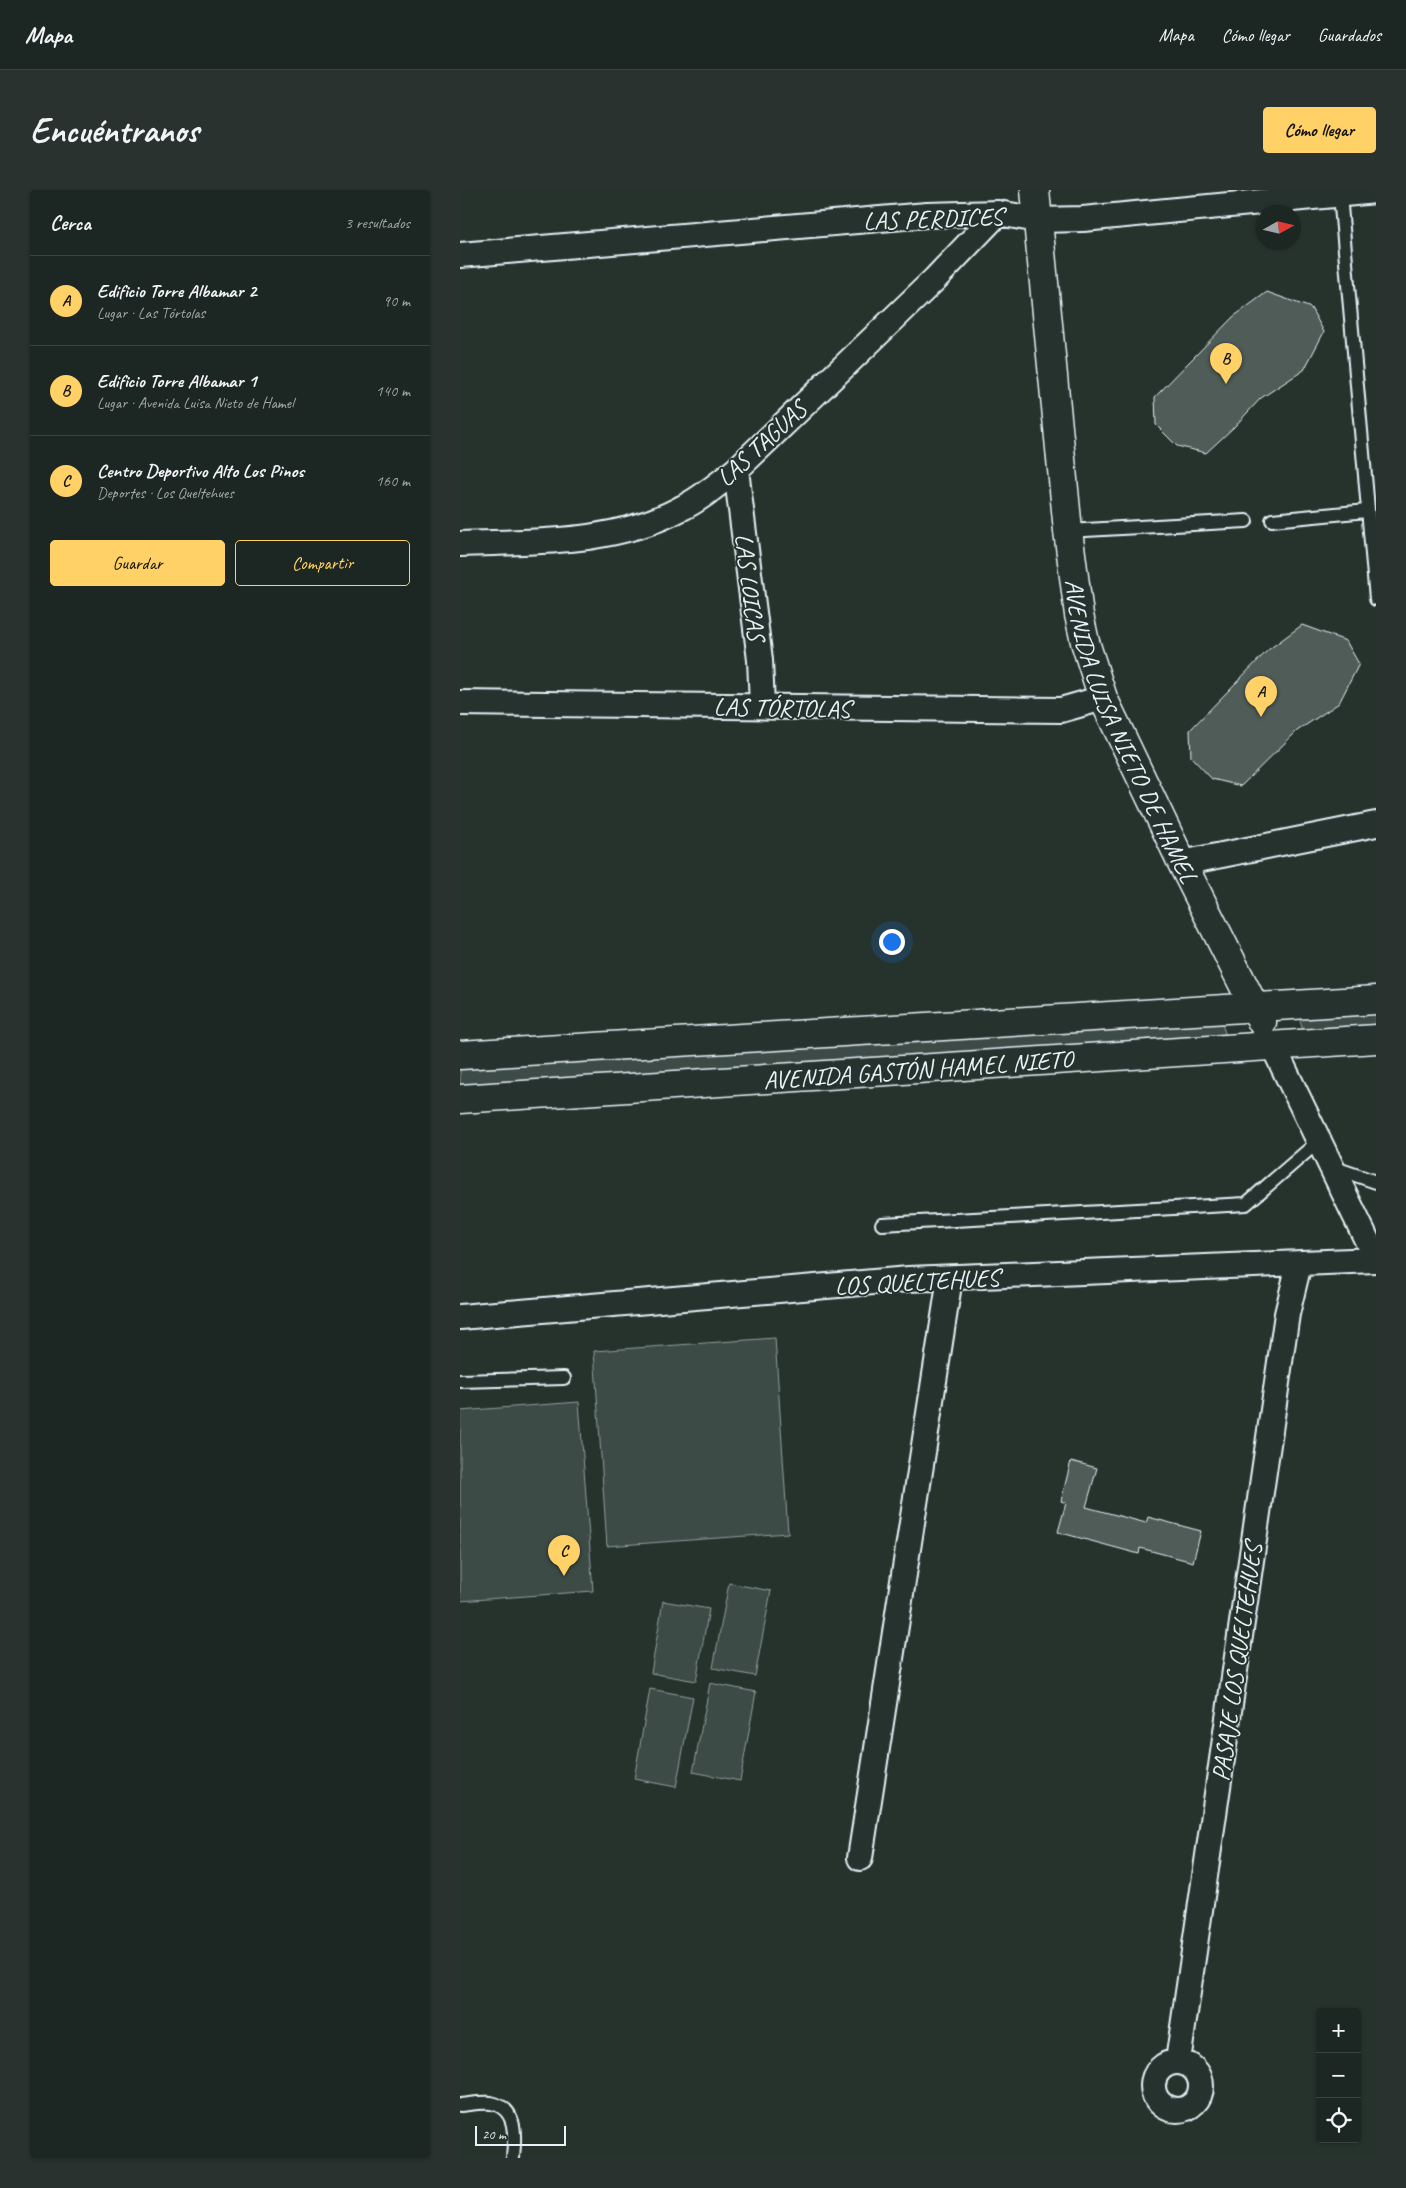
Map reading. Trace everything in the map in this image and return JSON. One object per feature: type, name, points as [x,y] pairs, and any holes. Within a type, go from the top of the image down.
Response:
[{"type":"main road","name":"AVENIDA LUISA NIETO DE HAMEL","points":[[1035,190],[1068,531],[1079,615],[1093,670],[1103,698],[1182,863],[1274,1046]]},
{"type":"main road","name":"AVENIDA GASTÓN HAMEL NIETO","points":[[460,1055],[1376,1000]]},
{"type":"main road","name":"AVENIDA GASTÓN HAMEL NIETO","points":[[460,1099],[1376,1039]]},
{"type":"street","name":"LAS PERDICES","points":[[460,255],[918,215],[998,213],[1038,220],[1083,219],[1376,191]]},
{"type":"street","name":"LAS TAGUAS","points":[[460,544],[589,538],[620,532],[649,523],[680,509],[709,491],[736,470],[935,279],[998,213]]},
{"type":"street","name":"LAS LOICAS","points":[[736,470],[760,660],[762,706]]},
{"type":"street","name":"LAS TÓRTOLAS","points":[[460,703],[1061,710],[1103,698]]},
{"type":"street","points":[[1182,863],[1376,824]]},
{"type":"street","name":"AVENIDA LUISA NIETO DE HAMEL","points":[[1274,1046],[1376,1259]]},
{"type":"street","name":"LOS QUELTEHUES","points":[[460,1317],[899,1279],[1298,1264],[1376,1259]]},
{"type":"street","name":"PASAJE LOS QUELTEHUES","points":[[1178,2061],[1287,1314],[1298,1264]]},
{"type":"street","points":[[860,1858],[950,1278]]},
{"type":"lane","points":[[1340,195],[1376,598]]},
{"type":"lane","points":[[1272,520],[1367,511]]},
{"type":"lane","points":[[1068,531],[1246,521]]},
{"type":"lane","points":[[882,1224],[1246,1204],[1319,1141]]},
{"type":"lane","points":[[1332,1167],[1376,1182]]},
{"type":"lane","points":[[460,1381],[564,1378]]},
{"type":"lane","points":[[460,2105],[490,2103],[504,2109],[514,2125],[513,2158]]},
{"type":"shaded area","points":[[1376,1013],[1376,1028],[1304,1033],[1300,1021],[1302,1016]]},
{"type":"shaded area","points":[[1221,1021],[1225,1033],[1223,1039],[460,1086],[460,1068]]},
{"type":"shaded area","points":[[775,1338],[788,1533],[607,1546],[594,1351]]},
{"type":"shaded area","points":[[579,1402],[593,1591],[460,1601],[460,1411]]},
{"type":"shaded area","points":[[729,1583],[771,1591],[755,1676],[713,1668]]},
{"type":"shaded area","points":[[663,1601],[709,1609],[696,1681],[651,1673]]},
{"type":"shaded area","points":[[710,1683],[756,1692],[740,1781],[693,1772]]},
{"type":"shaded area","points":[[650,1689],[693,1697],[676,1787],[634,1779]]},
{"type":"building","points":[[1267,292],[1311,308],[1324,332],[1304,370],[1261,398],[1206,453],[1177,446],[1156,425],[1155,397],[1233,317]]},
{"type":"building","points":[[1302,625],[1346,641],[1359,664],[1339,703],[1297,731],[1241,786],[1212,779],[1191,757],[1190,730],[1268,650]]},
{"type":"building","points":[[1071,1461],[1097,1468],[1086,1507],[1146,1523],[1148,1517],[1201,1531],[1193,1562],[1140,1548],[1139,1554],[1058,1532],[1066,1503],[1061,1501]]},
{"type":"place","name":"Edificio Torre Albamar 1","points":[[1226,384]]},
{"type":"place","name":"Edificio Torre Albamar 2","points":[[1261,717]]},
{"type":"place","name":"Centro Deportivo Alto Los Pinos","points":[[564,1576]]}]
